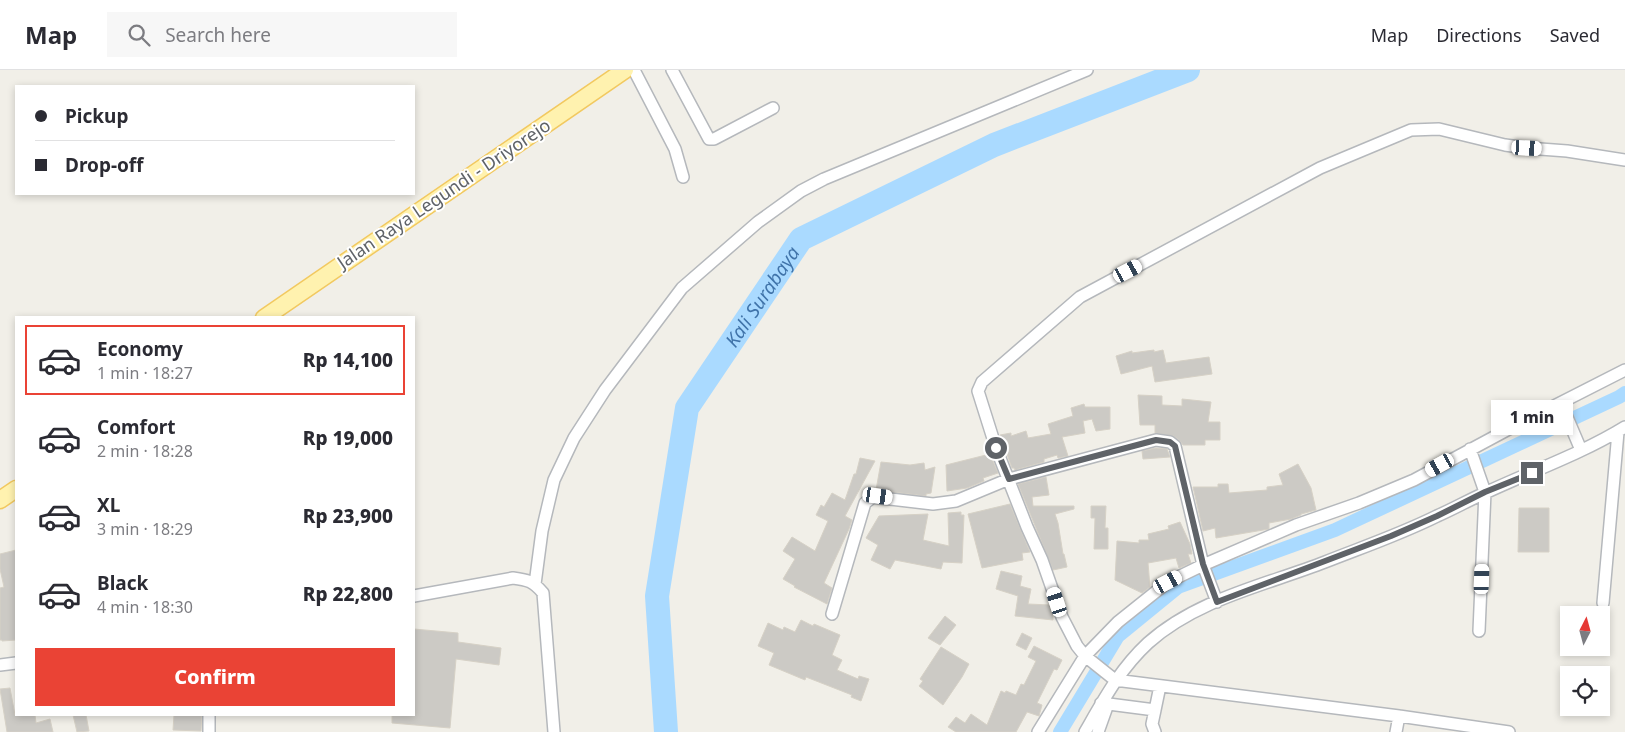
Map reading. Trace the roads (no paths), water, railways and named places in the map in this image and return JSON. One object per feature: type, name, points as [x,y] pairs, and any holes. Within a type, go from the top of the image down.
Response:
[{"type":"main road","name":"Jalan Raya Legundi - Driyorejo","points":[[267,316],[625,70]]},
{"type":"main road","points":[[0,500],[15,490]]},
{"type":"street","points":[[634,70],[675,149],[683,177]]},
{"type":"street","points":[[672,70],[707,138],[710,140],[773,108]]},
{"type":"street","points":[[534,584],[542,531],[554,480],[574,438],[605,390],[682,288],[758,222],[801,191],[824,179],[1087,70]]},
{"type":"street","points":[[1508,732],[1160,686],[1112,677],[1087,658],[1077,646],[1062,617],[1042,560],[996,448],[978,391],[982,382],[1080,297],[1306,175],[1412,130],[1424,128],[1439,129],[1505,145],[1567,151],[1625,160]]},
{"type":"street","points":[[1038,732],[1087,658],[1118,622],[1168,582],[1204,568],[1296,525],[1359,503],[1414,480],[1472,453],[1561,403],[1625,370]]},
{"type":"street","points":[[1561,403],[1579,446]]},
{"type":"street","points":[[1098,732],[1112,677],[1129,663],[1149,642],[1179,620],[1216,597],[1391,536],[1437,516],[1484,488],[1621,429],[1603,603]]},
{"type":"street","points":[[832,614],[866,503],[869,499],[878,496],[933,504],[956,501],[1009,479],[1156,440],[1170,442],[1175,446],[1204,568],[1216,597]]},
{"type":"street","points":[[1472,453],[1484,488],[1479,631]]},
{"type":"street","points":[[415,596],[513,578],[534,584],[543,593],[554,732]]},
{"type":"street","points":[[0,666],[15,663]]},
{"type":"street","points":[[1155,732],[1152,724],[1160,686]]},
{"type":"street","points":[[1105,703],[1155,710]]},
{"type":"street","points":[[1085,732],[1105,703]]},
{"type":"street","points":[[208,732],[209,716]]},
{"type":"street","points":[[1396,732],[1398,716]]},
{"type":"waterway","name":"Kali Surabaya","points":[[666,732],[657,596],[687,408],[801,239],[994,145],[1188,70]]},
{"type":"waterway","points":[[1060,732],[1118,636],[1178,587],[1335,530],[1625,393]]}]
